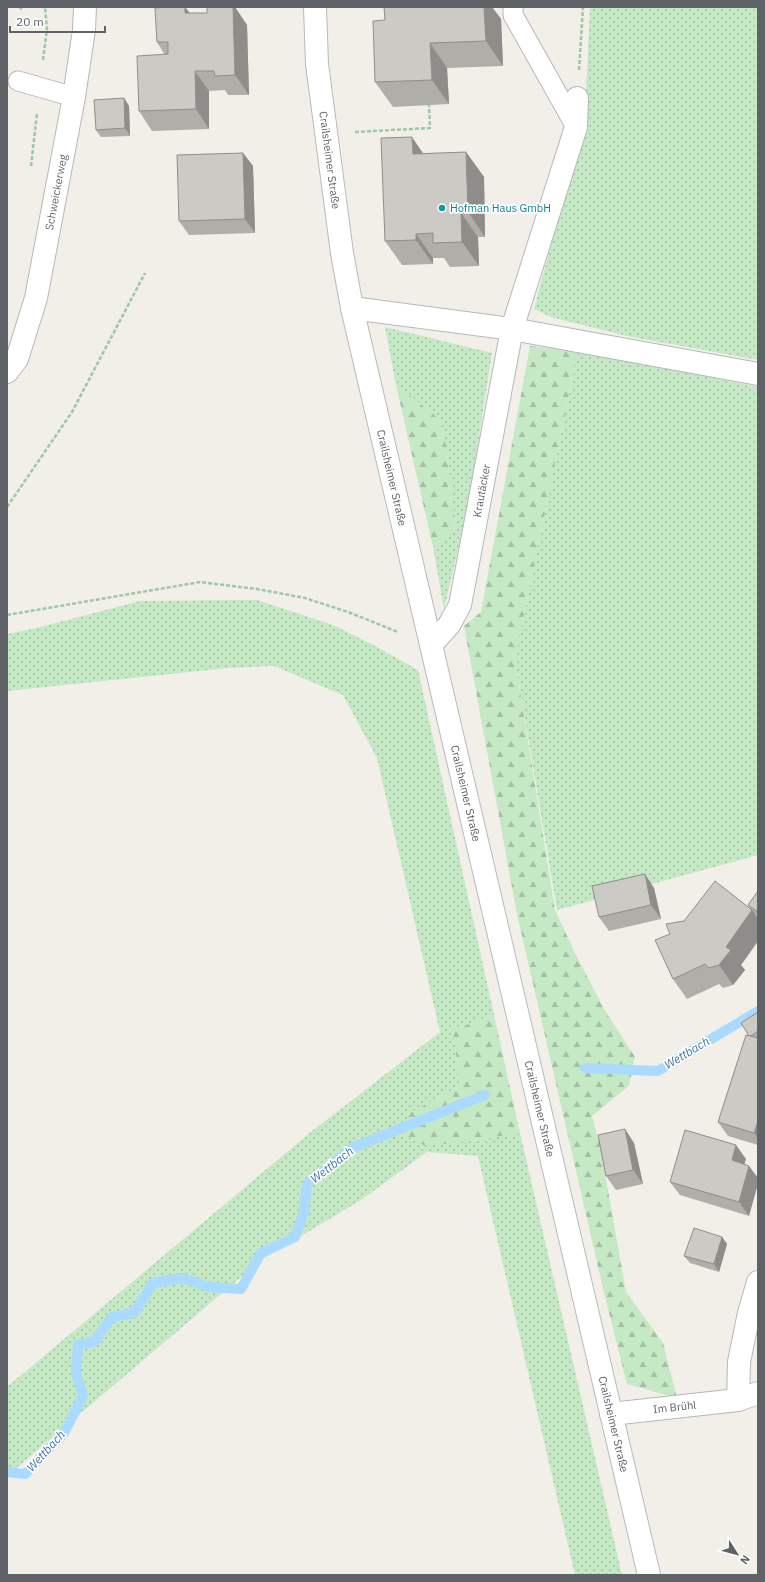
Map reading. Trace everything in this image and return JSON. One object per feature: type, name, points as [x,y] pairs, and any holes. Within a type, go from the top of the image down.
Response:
[{"type":"street","name":"Schweickerweg","points":[[7,372],[17,359],[36,298],[74,97],[84,30],[85,7]]},
{"type":"street","name":"Crailsheimer Straße","points":[[315,7],[317,64],[342,253],[352,308],[649,1575]]},
{"type":"street","name":"Krautäcker","points":[[431,645],[449,625],[460,605],[512,329],[576,127],[577,98]]},
{"type":"street","points":[[352,308],[512,329],[758,374]]},
{"type":"street","points":[[738,1400],[739,1362],[749,1313],[758,1282]]},
{"type":"street","name":"Im Brühl","points":[[611,1414],[738,1400],[758,1393]]},
{"type":"lane","points":[[513,7],[513,15],[576,127]]},
{"type":"lane","points":[[18,81],[74,97]]},
{"type":"path","points":[[31,166],[47,29],[45,7]]},
{"type":"path","points":[[577,98],[583,7]]},
{"type":"path","points":[[326,133],[430,128],[429,105]]},
{"type":"path","points":[[7,507],[72,412],[145,274]]},
{"type":"path","points":[[7,499],[11,502]]},
{"type":"path","points":[[7,615],[200,582],[257,588],[305,598],[348,612],[431,645]]},
{"type":"green space","points":[[590,7],[758,7],[758,360],[627,336],[551,317],[534,309],[585,117]]},
{"type":"green space","points":[[385,327],[492,353],[468,507],[444,609],[433,547],[456,528],[443,422],[396,385]]},
{"type":"green space","points":[[530,346],[578,351],[515,659],[555,910],[604,1009],[635,1057],[629,1086],[592,1116],[600,1145],[626,1292],[663,1343],[677,1398],[627,1384],[605,1297],[517,914],[464,626],[481,612]]},
{"type":"green space","points":[[578,351],[758,387],[758,855],[557,910],[515,659]]},
{"type":"green space","points":[[396,385],[443,422],[456,528],[433,547]]},
{"type":"green space","points":[[257,600],[333,625],[418,670],[494,1015],[453,1030],[460,1086],[408,1114],[469,1141],[520,1133],[622,1575],[575,1575],[478,1156],[427,1152],[361,1200],[261,1260],[7,1476],[7,1387],[311,1132],[440,1032],[377,758],[343,695],[274,666],[228,668],[7,691],[7,634],[37,628],[140,601]]},
{"type":"green space","points":[[494,1015],[520,1133],[425,1146],[402,1133],[408,1114],[460,1086],[453,1030]]},
{"type":"building","points":[[185,7],[185,13],[207,13],[207,7],[233,7],[235,75],[215,76],[214,71],[195,71],[196,109],[139,111],[137,56],[168,54],[168,42],[157,42],[155,8]]},
{"type":"building","points":[[384,7],[484,7],[486,41],[430,43],[432,80],[375,82],[373,21],[385,20]]},
{"type":"building","points":[[124,98],[125,128],[96,130],[94,100]]},
{"type":"building","points":[[412,137],[413,154],[466,152],[468,212],[461,213],[462,242],[433,243],[433,233],[416,234],[416,240],[385,241],[381,138]]},
{"type":"building","points":[[243,153],[245,219],[179,221],[177,155]]},
{"type":"building","points":[[645,874],[651,905],[599,917],[592,886]]},
{"type":"building","points":[[715,881],[752,910],[726,947],[731,950],[719,965],[709,968],[705,964],[673,979],[655,940],[670,934],[666,924],[684,921]]},
{"type":"building","points":[[758,891],[758,912],[748,905]]},
{"type":"building","points":[[758,1012],[758,1031],[749,1036],[741,1023]]},
{"type":"building","points":[[746,1035],[758,1038],[758,1121],[754,1133],[718,1122]]},
{"type":"building","points":[[625,1129],[633,1170],[606,1176],[598,1135]]},
{"type":"building","points":[[685,1130],[736,1145],[732,1160],[749,1166],[739,1202],[670,1182]]},
{"type":"building","points":[[694,1228],[722,1237],[714,1264],[684,1256]]},
{"type":"waterway","name":"Wettbach","points":[[585,1068],[658,1071],[758,1011]]},
{"type":"waterway","name":"Wettbach","points":[[7,1472],[25,1474],[64,1433],[83,1396],[76,1374],[78,1345],[94,1342],[112,1317],[134,1313],[153,1283],[182,1278],[209,1287],[241,1289],[261,1253],[295,1237],[304,1212],[307,1184],[352,1148],[485,1095]]},
{"type":"place","name":"Hofman Haus GmbH","points":[[442,208]]}]
